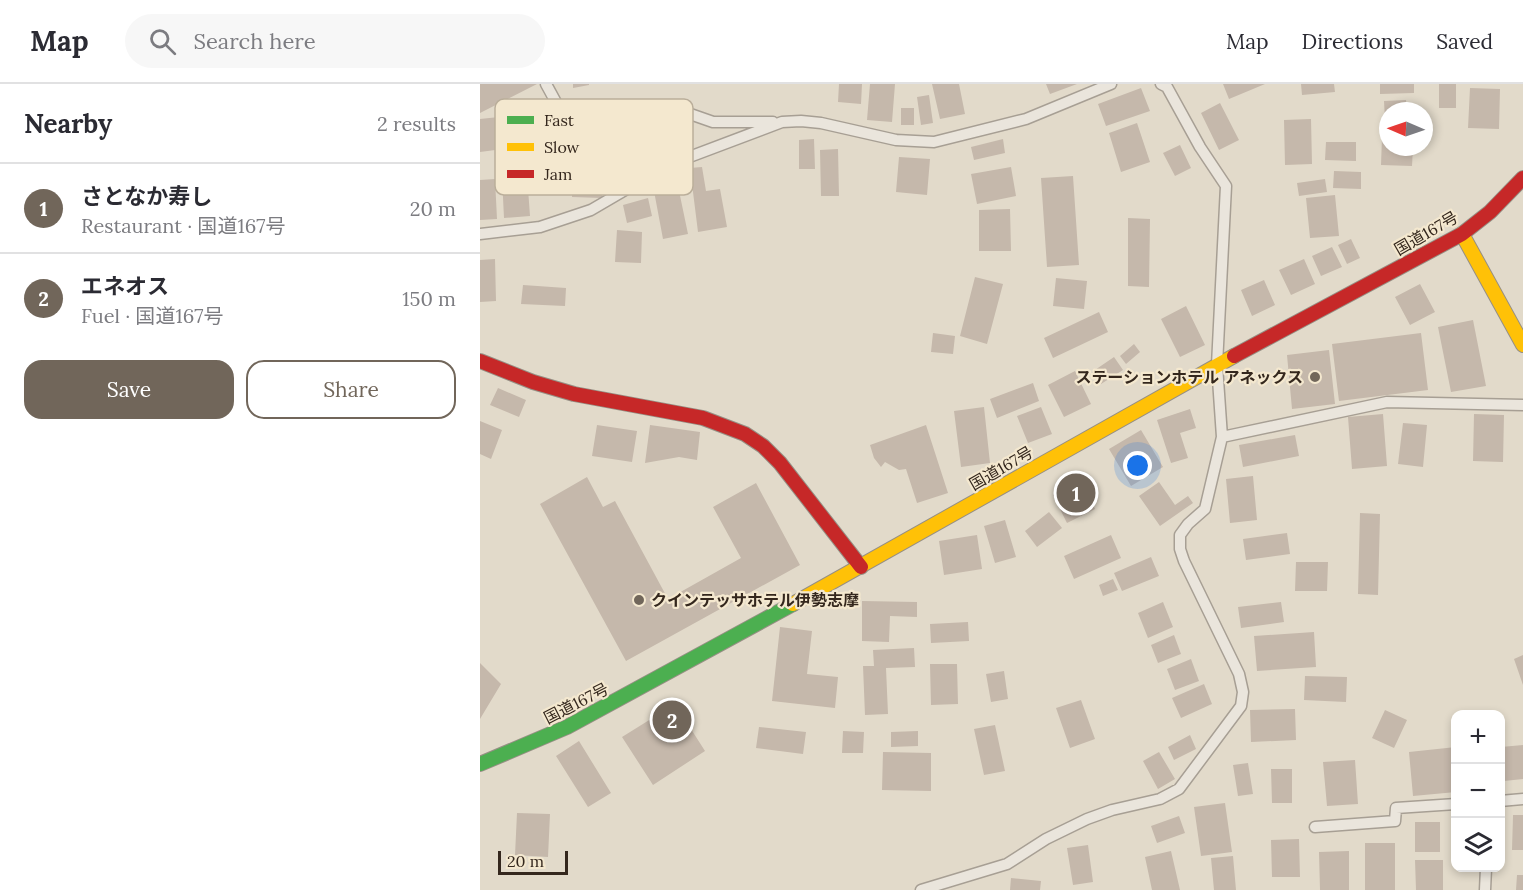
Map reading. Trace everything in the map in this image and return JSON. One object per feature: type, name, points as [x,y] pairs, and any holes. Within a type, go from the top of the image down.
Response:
[{"type":"street","name":"国道167号","points":[[480,764],[567,727],[861,567],[1217,364],[1462,234],[1490,212],[1523,178]]},
{"type":"street","points":[[1462,234],[1508,309],[1523,345]]},
{"type":"street","points":[[480,361],[556,389],[590,398],[692,415],[722,423],[742,433],[762,444],[779,461],[861,567]]},
{"type":"lane","points":[[546,84],[554,99]]},
{"type":"lane","points":[[693,115],[713,122],[801,121],[821,123],[897,140],[934,142],[1026,119],[1111,84]]},
{"type":"lane","points":[[921,890],[1007,864],[1046,839],[1087,819],[1174,793],[1241,705],[1243,692],[1239,674],[1184,561],[1179,542],[1183,529],[1205,509],[1222,437],[1217,364],[1226,186],[1200,147],[1167,85]]},
{"type":"lane","points":[[693,156],[782,122]]},
{"type":"lane","points":[[480,234],[540,227],[591,210],[617,195]]},
{"type":"lane","points":[[1222,437],[1387,402],[1523,405]]},
{"type":"lane","points":[[1505,801],[1523,799]]},
{"type":"lane","points":[[1315,827],[1395,821],[1396,808],[1451,804]]},
{"type":"lane","points":[[1485,890],[1486,872]]},
{"type":"building","points":[[480,84],[537,84],[508,99],[495,99],[495,105],[480,113]]},
{"type":"building","points":[[573,84],[589,84],[589,85],[573,88]]},
{"type":"building","points":[[839,84],[862,84],[861,104],[838,102]]},
{"type":"building","points":[[870,84],[895,84],[892,122],[867,120]]},
{"type":"building","points":[[932,84],[959,84],[965,114],[940,119]]},
{"type":"building","points":[[1046,84],[1077,84],[1050,94]]},
{"type":"building","points":[[1223,84],[1265,84],[1229,99]]},
{"type":"building","points":[[1301,84],[1334,84],[1335,92],[1302,95]]},
{"type":"building","points":[[1380,84],[1414,84],[1414,93],[1380,94]]},
{"type":"building","points":[[1439,84],[1456,84],[1456,108],[1439,108]]},
{"type":"building","points":[[1141,88],[1150,111],[1106,126],[1098,104]]},
{"type":"building","points":[[1470,88],[1500,89],[1499,129],[1468,128]]},
{"type":"building","points":[[929,95],[933,123],[921,125],[917,97]]},
{"type":"building","points":[[1406,100],[1406,102],[1384,102]]},
{"type":"building","points":[[1220,103],[1239,140],[1219,150],[1201,113]]},
{"type":"building","points":[[901,108],[914,108],[914,125],[901,125]]},
{"type":"building","points":[[495,117],[495,150],[480,152],[480,119]]},
{"type":"building","points":[[1311,119],[1312,164],[1285,165],[1284,120]]},
{"type":"building","points":[[1137,123],[1150,162],[1121,172],[1109,133]]},
{"type":"building","points":[[814,139],[815,169],[799,169],[799,140]]},
{"type":"building","points":[[1003,139],[1005,153],[974,160],[971,147]]},
{"type":"building","points":[[1326,142],[1356,142],[1356,161],[1325,160]]},
{"type":"building","points":[[1180,145],[1191,168],[1175,176],[1163,153]]},
{"type":"building","points":[[838,149],[839,196],[821,196],[820,150]]},
{"type":"building","points":[[1381,156],[1413,156],[1412,166],[1381,165]]},
{"type":"building","points":[[899,157],[930,159],[927,195],[896,192]]},
{"type":"building","points":[[702,167],[706,191],[720,189],[727,227],[698,232],[693,192],[693,168]]},
{"type":"building","points":[[1011,167],[1016,196],[977,204],[971,174]]},
{"type":"building","points":[[1334,171],[1361,172],[1361,189],[1333,188]]},
{"type":"building","points":[[1073,176],[1079,265],[1047,267],[1041,178]]},
{"type":"building","points":[[495,179],[497,219],[480,220],[480,180]]},
{"type":"building","points":[[1325,179],[1327,192],[1299,196],[1297,183]]},
{"type":"building","points":[[503,195],[528,195],[530,216],[504,218]]},
{"type":"building","points":[[572,195],[602,195],[602,198],[572,197]]},
{"type":"building","points":[[655,195],[680,195],[688,234],[663,239]]},
{"type":"building","points":[[1335,195],[1339,236],[1310,238],[1306,198]]},
{"type":"building","points":[[648,198],[652,216],[627,223],[623,205]]},
{"type":"building","points":[[1010,209],[1011,251],[979,251],[979,210]]},
{"type":"building","points":[[1128,218],[1150,219],[1149,287],[1128,286]]},
{"type":"building","points":[[617,230],[642,232],[641,263],[615,262]]},
{"type":"building","points":[[1351,239],[1360,258],[1347,264],[1338,245]]},
{"type":"building","points":[[1332,247],[1342,267],[1321,276],[1312,256]]},
{"type":"building","points":[[495,259],[496,301],[480,302],[480,260]]},
{"type":"building","points":[[1304,259],[1315,284],[1291,295],[1279,270]]},
{"type":"building","points":[[975,277],[1003,284],[987,344],[960,336]]},
{"type":"building","points":[[1056,278],[1087,281],[1084,309],[1053,306]]},
{"type":"building","points":[[1264,280],[1275,305],[1252,316],[1241,290]]},
{"type":"building","points":[[1420,284],[1435,312],[1410,325],[1395,297]]},
{"type":"building","points":[[523,285],[566,288],[565,306],[521,304]]},
{"type":"building","points":[[1186,306],[1205,345],[1180,357],[1161,319]]},
{"type":"building","points":[[1099,312],[1108,332],[1053,358],[1044,338]]},
{"type":"building","points":[[1473,320],[1486,386],[1451,392],[1438,327]]},
{"type":"building","points":[[933,333],[955,336],[953,354],[931,352]]},
{"type":"building","points":[[1421,333],[1428,390],[1339,401],[1332,344]]},
{"type":"building","points":[[1134,344],[1140,352],[1126,364],[1120,356]]},
{"type":"building","points":[[1329,350],[1335,404],[1292,409],[1287,355]]},
{"type":"building","points":[[1114,357],[1123,370],[1101,384],[1092,372]]},
{"type":"building","points":[[1075,371],[1091,404],[1064,417],[1048,385]]},
{"type":"building","points":[[1033,383],[1039,401],[997,418],[990,399]]},
{"type":"building","points":[[498,388],[526,400],[519,417],[490,405]]},
{"type":"building","points":[[984,407],[990,463],[961,467],[954,411]]},
{"type":"building","points":[[1041,407],[1052,434],[1028,443],[1017,416]]},
{"type":"building","points":[[1190,409],[1196,428],[1180,433],[1188,458],[1171,463],[1157,420]]},
{"type":"building","points":[[1383,414],[1387,466],[1352,469],[1348,417]]},
{"type":"building","points":[[1474,414],[1504,415],[1503,462],[1473,461]]},
{"type":"building","points":[[480,421],[502,430],[491,459],[480,454]]},
{"type":"building","points":[[1403,423],[1427,425],[1423,467],[1398,464]]},
{"type":"building","points":[[597,425],[637,431],[632,462],[592,456]]},
{"type":"building","points":[[650,425],[700,432],[697,460],[679,457],[645,463]]},
{"type":"building","points":[[926,425],[948,493],[917,503],[906,469],[899,470],[885,462],[881,467],[874,458],[870,445]]},
{"type":"building","points":[[1141,430],[1163,467],[1131,486],[1109,449]]},
{"type":"building","points":[[1295,435],[1299,456],[1243,467],[1239,445]]},
{"type":"building","points":[[1253,476],[1257,520],[1230,523],[1226,479]]},
{"type":"building","points":[[587,477],[603,507],[615,501],[668,599],[741,558],[713,507],[756,483],[800,565],[626,661],[540,504]]},
{"type":"building","points":[[1081,481],[1095,509],[1067,523],[1053,495]]},
{"type":"building","points":[[1159,482],[1175,505],[1188,496],[1193,503],[1160,526],[1139,496]]},
{"type":"building","points":[[1049,512],[1062,528],[1037,547],[1025,531]]},
{"type":"building","points":[[1360,513],[1380,514],[1378,595],[1358,594]]},
{"type":"building","points":[[1005,520],[1016,557],[995,563],[984,526]]},
{"type":"building","points":[[1287,533],[1290,554],[1246,560],[1243,539]]},
{"type":"building","points":[[977,535],[982,569],[944,575],[939,541]]},
{"type":"building","points":[[1111,535],[1121,558],[1074,579],[1064,556]]},
{"type":"building","points":[[1151,557],[1159,576],[1122,591],[1114,573]]},
{"type":"building","points":[[1296,562],[1328,562],[1327,591],[1295,591]]},
{"type":"building","points":[[1113,579],[1118,590],[1103,596],[1099,585]]},
{"type":"building","points":[[862,601],[917,602],[917,617],[890,616],[889,642],[862,641]]},
{"type":"building","points":[[1163,602],[1173,627],[1148,638],[1138,613]]},
{"type":"building","points":[[1281,602],[1284,622],[1241,628],[1238,607]]},
{"type":"building","points":[[968,622],[969,641],[931,643],[930,624]]},
{"type":"building","points":[[780,627],[812,631],[807,674],[838,677],[835,708],[772,701]]},
{"type":"building","points":[[1314,632],[1316,667],[1257,671],[1254,636]]},
{"type":"building","points":[[1174,635],[1181,654],[1158,663],[1151,645]]},
{"type":"building","points":[[914,648],[915,667],[886,668],[888,714],[865,715],[863,666],[874,666],[873,650]]},
{"type":"building","points":[[1523,655],[1523,685],[1514,659]]},
{"type":"building","points":[[1191,659],[1199,681],[1175,690],[1167,669]]},
{"type":"building","points":[[480,663],[501,684],[480,719]]},
{"type":"building","points":[[930,664],[957,664],[958,704],[931,705]]},
{"type":"building","points":[[1004,671],[1008,699],[991,702],[986,674]]},
{"type":"building","points":[[1305,676],[1347,677],[1346,702],[1304,700]]},
{"type":"building","points":[[1204,684],[1212,704],[1181,718],[1172,698]]},
{"type":"building","points":[[1081,700],[1095,739],[1070,748],[1056,708]]},
{"type":"building","points":[[675,704],[705,751],[653,785],[622,737]]},
{"type":"building","points":[[1295,709],[1296,740],[1251,742],[1250,710]]},
{"type":"building","points":[[1385,710],[1407,720],[1394,748],[1372,738]]},
{"type":"building","points":[[995,725],[1005,771],[984,775],[974,729]]},
{"type":"building","points":[[759,727],[806,732],[803,754],[756,748]]},
{"type":"building","points":[[843,731],[864,732],[863,753],[842,753]]},
{"type":"building","points":[[918,731],[918,746],[891,747],[891,732]]},
{"type":"building","points":[[1190,735],[1196,749],[1174,760],[1168,747]]},
{"type":"building","points":[[579,741],[611,793],[588,807],[556,756]]},
{"type":"building","points":[[1523,745],[1523,779],[1505,781],[1505,747]]},
{"type":"building","points":[[1451,748],[1451,792],[1413,796],[1409,752]]},
{"type":"building","points":[[883,752],[931,753],[931,791],[882,790]]},
{"type":"building","points":[[1159,752],[1175,779],[1158,789],[1143,761]]},
{"type":"building","points":[[1355,760],[1358,804],[1327,806],[1323,762]]},
{"type":"building","points":[[1248,763],[1253,794],[1238,796],[1233,765]]},
{"type":"building","points":[[1271,769],[1292,769],[1292,803],[1272,803]]},
{"type":"building","points":[[1225,803],[1232,852],[1201,856],[1194,807]]},
{"type":"building","points":[[517,813],[550,814],[548,857],[515,855]]},
{"type":"building","points":[[1513,815],[1523,815],[1523,850],[1512,850]]},
{"type":"building","points":[[1179,816],[1185,833],[1157,843],[1151,826]]},
{"type":"building","points":[[1415,822],[1440,822],[1440,852],[1415,852]]},
{"type":"building","points":[[1299,839],[1300,877],[1272,877],[1271,840]]},
{"type":"building","points":[[1365,843],[1395,843],[1395,890],[1365,890]]},
{"type":"building","points":[[1088,845],[1093,882],[1073,885],[1067,848]]},
{"type":"building","points":[[1171,851],[1180,890],[1152,890],[1145,857]]},
{"type":"building","points":[[1349,851],[1349,890],[1320,890],[1319,852]]},
{"type":"building","points":[[1233,856],[1236,890],[1214,890],[1211,858]]},
{"type":"building","points":[[1415,860],[1443,860],[1443,890],[1416,890]]},
{"type":"building","points":[[1517,875],[1523,875],[1523,890],[1516,890]]},
{"type":"building","points":[[1011,878],[1041,881],[1040,890],[1010,890]]},
{"type":"traffic: fast","points":[[480,764],[567,727],[793,604]]},
{"type":"traffic: slow","points":[[1462,234],[1523,345]]},
{"type":"traffic: slow","points":[[793,604],[1234,356]]},
{"type":"traffic: jam","points":[[1234,356],[1462,234],[1490,212],[1523,178]]},
{"type":"traffic: jam","points":[[480,361],[533,382],[574,394],[703,418],[745,434],[763,446],[780,463],[861,567]]},
{"type":"place","name":"ステーションホテル アネックス","points":[[1315,377]]},
{"type":"place","name":"さとなか寿し","points":[[1076,493]]},
{"type":"place","name":"クインテッサホテル伊勢志摩","points":[[639,600]]},
{"type":"place","name":"エネオス","points":[[672,720]]}]
